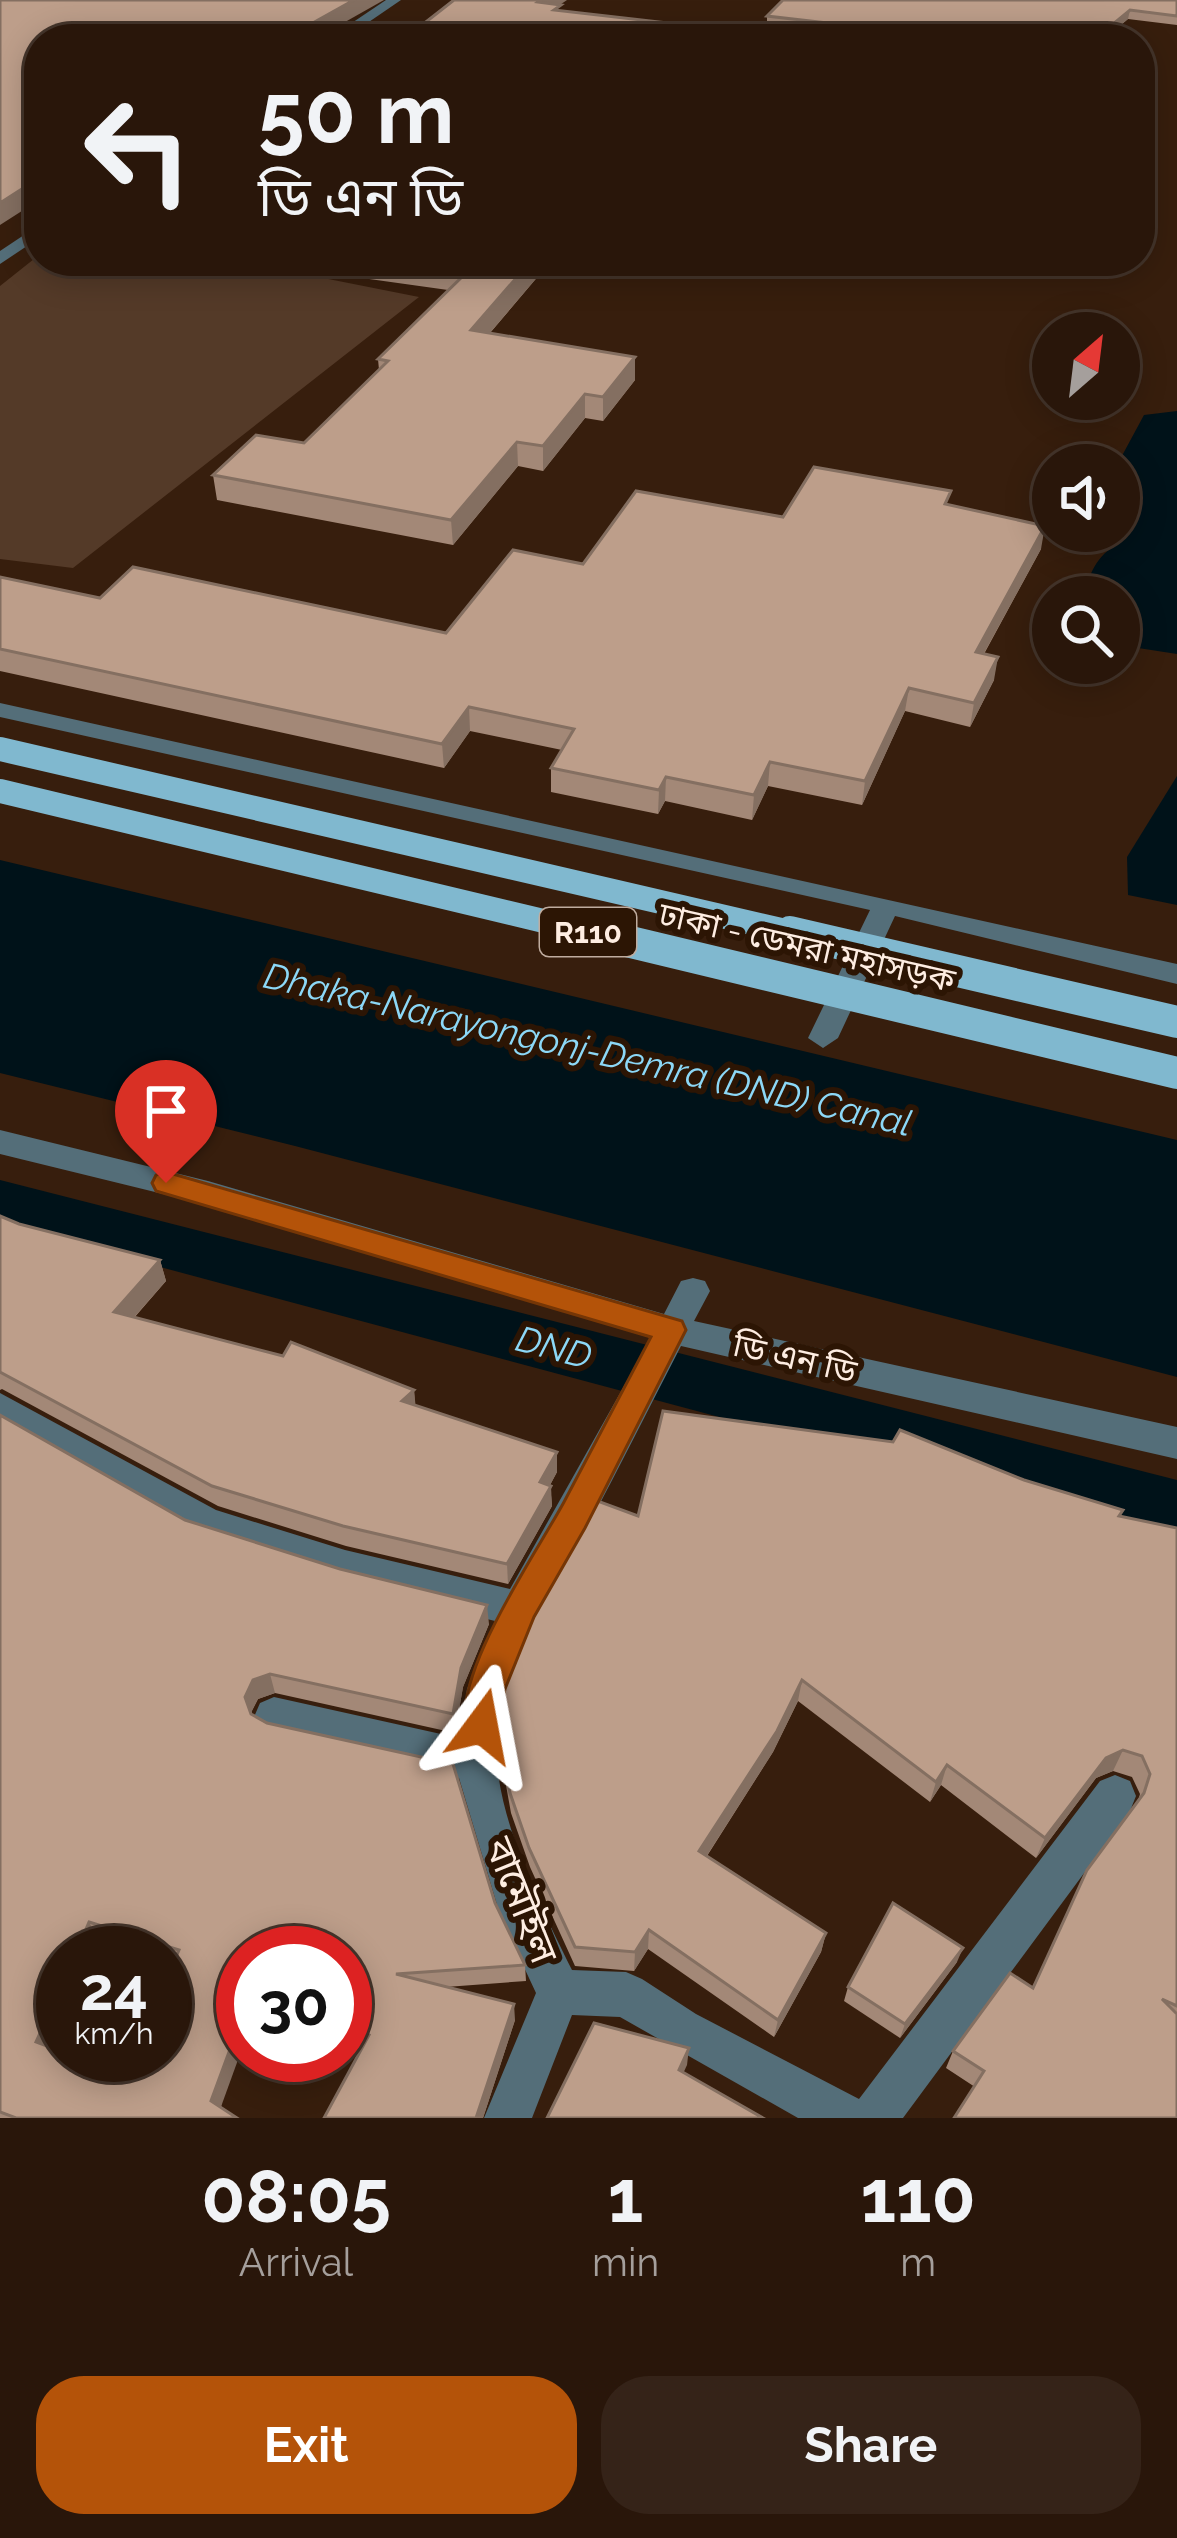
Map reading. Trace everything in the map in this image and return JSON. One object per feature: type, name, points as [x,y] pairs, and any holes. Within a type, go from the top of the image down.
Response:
[{"type":"main road","name":"ঢাকা - ডেমরা মহাসড়ক","points":[[0,749],[1177,1022]]},
{"type":"main road","name":"ঢাকা - ডেমরা মহাসড়ক","points":[[0,791],[1177,1072]]},
{"type":"street","points":[[358,24],[395,0]]},
{"type":"street","points":[[0,710],[886,905],[1177,974]]},
{"type":"street","points":[[823,1038],[886,905]]},
{"type":"street","name":"ডি এন ডি","points":[[0,1142],[208,1193],[670,1330],[1177,1443]]},
{"type":"street","name":"বামৌইল","points":[[508,2118],[560,1992],[524,1918],[496,1842],[476,1762],[487,1689],[519,1609],[693,1291]]},
{"type":"street","points":[[0,1408],[206,1524],[344,1568],[519,1609]]},
{"type":"street","points":[[274,1717],[476,1762]]},
{"type":"street","points":[[874,2118],[1115,1796]]},
{"type":"street","points":[[560,1992],[626,1995],[680,2030],[846,2118]]},
{"type":"shaded area","points":[[24,267],[24,276],[313,276],[419,297],[73,568],[0,559],[0,286]]},
{"type":"water","points":[[1177,411],[1177,654],[1140,648],[1140,576],[1090,576],[1108,552],[1140,552],[1140,444],[1128,444],[1144,415]]},
{"type":"water","points":[[1177,776],[1177,905],[1128,895],[1127,857]]},
{"type":"water","name":"Dhaka-Narayongonj-Demra (DND) Canal","points":[[0,860],[1177,1140],[1177,1377],[0,1073]]},
{"type":"building","points":[[0,0],[354,0],[311,24],[24,24],[24,188],[0,203]]},
{"type":"building","points":[[454,0],[541,0],[538,2],[561,5],[554,10],[676,24],[423,24]]},
{"type":"building","points":[[783,0],[1177,0],[1177,16],[1130,10],[1113,24],[836,24],[767,16]]},
{"type":"building","points":[[463,276],[518,276],[471,330],[635,357],[603,397],[585,394],[543,446],[517,442],[451,520],[213,475],[256,435],[304,443],[388,361],[378,359]]},
{"type":"building","points":[[814,467],[951,491],[945,504],[1032,523],[1032,550],[976,652],[998,657],[974,703],[909,688],[865,781],[770,762],[754,795],[666,777],[659,790],[551,768],[574,729],[469,707],[442,744],[0,649],[0,577],[100,598],[133,567],[446,633],[513,550],[583,564],[636,491],[783,517]]},
{"type":"building","points":[[0,1216],[160,1260],[114,1312],[283,1356],[291,1342],[414,1390],[402,1401],[557,1452],[540,1482],[551,1486],[507,1564],[343,1526],[212,1486],[0,1372]]},
{"type":"building","points":[[663,1411],[893,1442],[900,1430],[1024,1480],[1123,1510],[1119,1516],[1177,1528],[1177,2006],[1162,1999],[1177,2014],[1177,2118],[954,2118],[984,2071],[953,2051],[1010,1973],[1033,1988],[1087,1870],[1144,1793],[1150,1774],[1142,1756],[1123,1750],[1106,1758],[1045,1838],[947,1765],[936,1782],[802,1680],[777,1731],[699,1851],[826,1933],[778,2020],[649,1930],[635,1952],[575,1947],[529,1848],[510,1793],[500,1742],[500,1712],[529,1620],[595,1500],[638,1516]]},
{"type":"building","points":[[0,1415],[185,1520],[340,1569],[487,1605],[461,1668],[453,1714],[270,1674],[253,1680],[245,1697],[251,1714],[267,1723],[453,1764],[495,1903],[525,1965],[396,1974],[514,2004],[476,2118],[324,2118],[344,2082],[372,2082],[372,1926],[216,1926],[218,2082],[211,2101],[237,2118],[16,2118],[0,2112]]},
{"type":"building","points":[[893,1903],[963,1948],[905,2024],[848,1987]]},
{"type":"building","points":[[594,2023],[689,2048],[679,2070],[763,2118],[547,2118]]},
{"type":"waterway","name":"DND","points":[[0,1202],[1177,1510]]},
{"type":"route","points":[[166,1183],[670,1330],[573,1517],[519,1609],[487,1689],[482,1726]]}]
